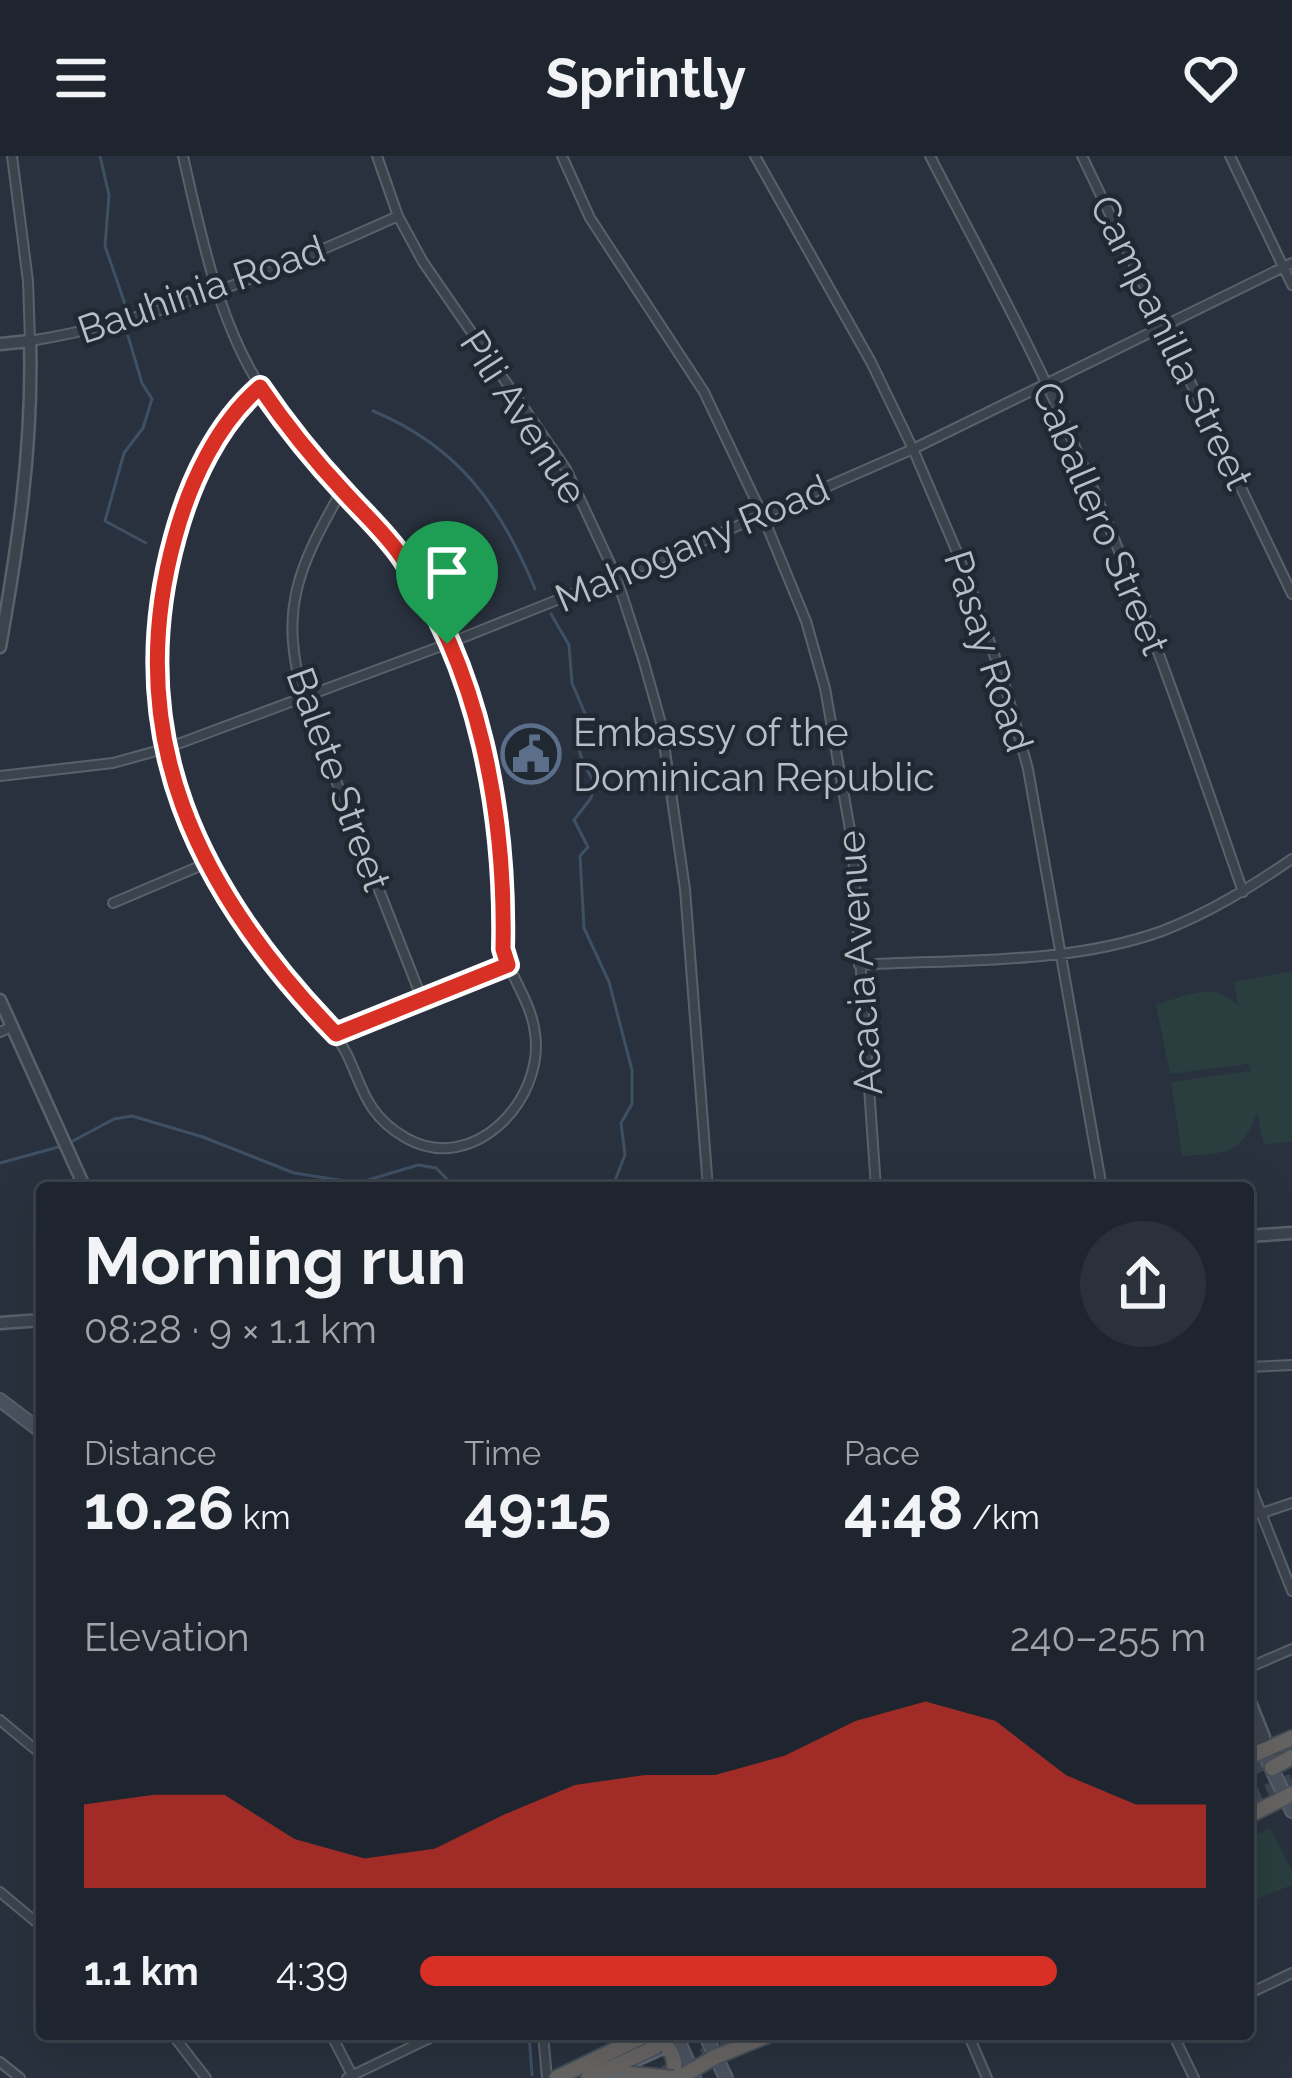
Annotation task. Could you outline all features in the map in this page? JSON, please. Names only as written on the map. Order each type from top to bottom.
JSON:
[{"type":"highway","points":[[1254,1755],[1292,1738]]},
{"type":"highway","points":[[1272,1768],[1292,1757]]},
{"type":"highway","points":[[1254,1814],[1290,1801]]},
{"type":"highway","points":[[556,2078],[648,2040],[657,2040],[670,2051],[682,2077]]},
{"type":"highway","points":[[589,2078],[648,2040]]},
{"type":"highway","points":[[612,2078],[643,2073],[682,2077],[757,2040]]},
{"type":"main road","points":[[0,1400],[36,1427]]},
{"type":"main road","points":[[1263,1751],[1290,1801]]},
{"type":"main road","points":[[677,2040],[682,2077]]},
{"type":"main road","points":[[708,2040],[726,2078]]},
{"type":"street","points":[[0,647],[28,458],[28,281],[12,156]]},
{"type":"street","points":[[183,156],[218,291],[260,387],[401,556],[447,644],[479,732],[499,826],[503,949],[536,1032],[534,1070],[512,1112],[467,1145],[429,1148],[386,1124],[357,1086],[336,1034],[251,937],[207,863],[166,748],[156,685],[160,593],[190,490],[223,430],[260,387]]},
{"type":"street","name":"Pili Avenue","points":[[376,156],[398,216],[454,310],[566,469],[616,576],[661,723],[685,889],[708,1182]]},
{"type":"street","name":"Acacia Avenue","points":[[562,156],[590,218],[704,392],[806,621],[824,688],[852,841],[876,1182]]},
{"type":"street","name":"Pasay Road","points":[[755,156],[878,376],[913,449],[965,572],[1006,689],[1028,769],[1101,1182]]},
{"type":"street","name":"Caballero Street","points":[[930,156],[1047,385],[1153,635],[1243,892]]},
{"type":"street","name":"Campanilla Street","points":[[1082,156],[1292,594]]},
{"type":"street","points":[[1231,156],[1288,265],[1292,285]]},
{"type":"street","name":"Bauhinia Road","points":[[0,344],[136,319],[218,291],[398,216]]},
{"type":"street","name":"Mahogany Road","points":[[0,776],[113,764],[447,644],[913,449],[1288,265]]},
{"type":"street","name":"Balete Street","points":[[342,490],[311,546],[294,596],[292,656],[304,698],[422,999]]},
{"type":"street","points":[[860,965],[1062,952],[1158,932],[1243,892],[1292,860]]},
{"type":"street","points":[[113,903],[207,863]]},
{"type":"street","points":[[336,1034],[508,965]]},
{"type":"street","points":[[0,1000],[6,1029],[82,1182]]},
{"type":"street","points":[[1254,1236],[1292,1233]]},
{"type":"street","points":[[0,1323],[36,1320]]},
{"type":"street","points":[[1254,1367],[1292,1365]]},
{"type":"street","points":[[1254,1500],[1292,1592]]},
{"type":"street","points":[[1258,1514],[1292,1503]]},
{"type":"street","points":[[1254,1665],[1292,1649]]},
{"type":"street","points":[[1254,1712],[1264,1737],[1263,1751]]},
{"type":"street","points":[[0,1720],[36,1750]]},
{"type":"street","points":[[1254,1736],[1263,1751]]},
{"type":"street","points":[[0,1892],[36,1922]]},
{"type":"street","points":[[1254,1991],[1292,1973]]},
{"type":"street","points":[[177,2040],[206,2078]]},
{"type":"street","points":[[335,2040],[350,2077],[426,2040]]},
{"type":"street","points":[[543,2040],[547,2078]]},
{"type":"street","points":[[971,2040],[987,2078]]},
{"type":"street","points":[[1176,2040],[1194,2078]]},
{"type":"street","points":[[0,2062],[20,2078]]},
{"type":"green space","points":[[1292,971],[1292,1141],[1264,1145],[1257,1113],[1245,1137],[1230,1150],[1182,1156],[1171,1082],[1251,1071],[1248,1064],[1170,1074],[1156,1005],[1209,992],[1238,1006],[1234,982]]},
{"type":"green space","points":[[1270,1828],[1292,1870],[1292,1885],[1254,1900],[1254,1836]]},
{"type":"waterway","points":[[100,156],[109,195],[105,246],[126,307]]},
{"type":"waterway","points":[[128,336],[142,383],[152,399],[143,428],[124,453],[105,521],[146,543]]},
{"type":"waterway","points":[[373,411],[429,442],[473,482],[507,531],[535,589]]},
{"type":"waterway","points":[[551,614],[569,645],[572,683],[586,716],[579,750],[595,784],[574,820],[588,847],[580,856],[584,928],[609,982],[632,1070],[632,1104],[621,1123],[625,1155],[614,1182]]},
{"type":"waterway","points":[[69,1143],[114,1119],[132,1116],[203,1137],[294,1173],[352,1182]]},
{"type":"waterway","points":[[0,1163],[62,1146]]},
{"type":"waterway","points":[[361,1182],[418,1165],[436,1168],[450,1182]]},
{"type":"waterway","points":[[529,2040],[532,2075]]},
{"type":"tunnel","points":[[1254,1768],[1292,1747]]},
{"type":"tunnel","points":[[1254,1797],[1292,1780]]},
{"type":"tunnel","points":[[664,2073],[738,2040]]},
{"type":"tram line","points":[[611,2078],[664,2054]]},
{"type":"place","name":"Embassy of the Dominican Republic","points":[[531,754]]},
{"type":"route","points":[[260,387],[401,556],[447,644],[479,732],[499,826],[503,949],[508,965],[336,1034],[292,989],[228,901],[198,841],[159,721],[160,593],[179,522],[190,490],[223,430],[260,387]]}]
